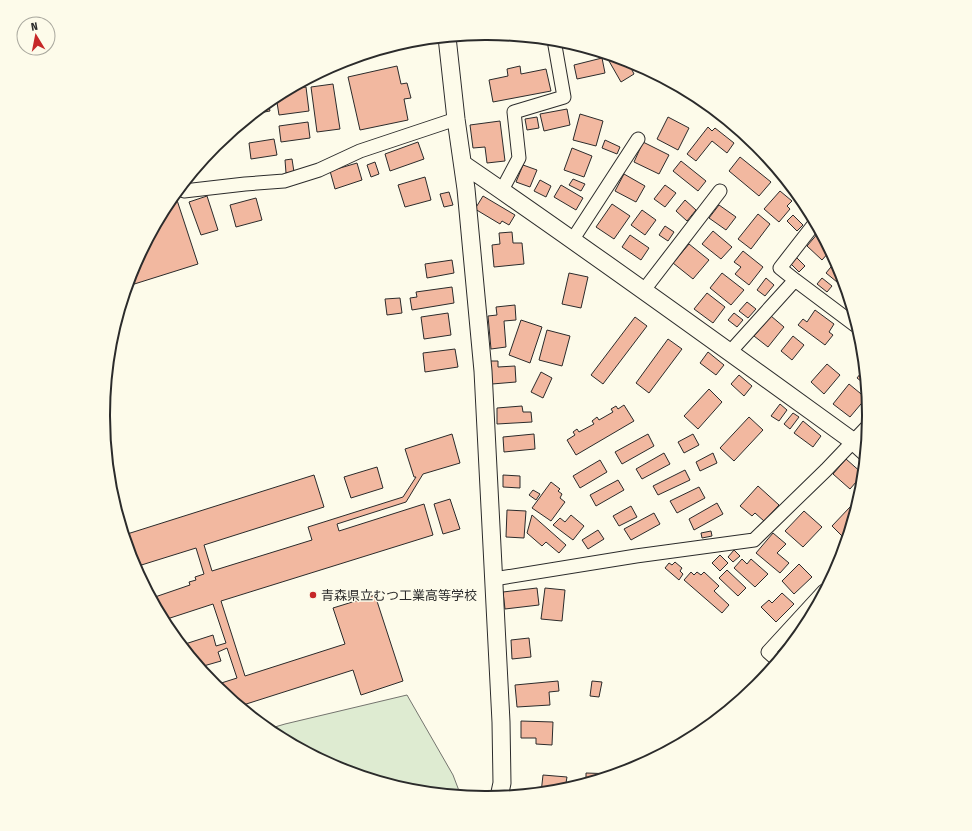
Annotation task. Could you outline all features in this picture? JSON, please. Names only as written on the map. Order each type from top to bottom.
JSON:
[{"type":"street","points":[[448,42],[456,119],[466,189],[483,371],[501,722],[502,783],[500,790]]},
{"type":"street","points":[[502,190],[519,158],[514,112],[564,97],[555,46]]},
{"type":"street","points":[[185,191],[284,181],[319,170],[360,151],[456,119]]},
{"type":"street","points":[[573,239],[638,139]]},
{"type":"street","points":[[463,164],[573,239],[859,447],[754,540],[636,556],[494,579]]},
{"type":"street","points":[[644,290],[720,191]]},
{"type":"street","points":[[811,228],[780,268],[850,321]]},
{"type":"street","points":[[730,352],[795,280]]},
{"type":"street","points":[[774,656],[768,652],[807,610]]},
{"type":"green space","points":[[407,695],[453,775],[459,790],[413,784],[365,771],[320,752],[298,741],[275,727]]},
{"type":"building","points":[[601,58],[605,73],[577,79],[574,65]]},
{"type":"building","points":[[609,61],[632,70],[634,74],[621,82]]},
{"type":"building","points":[[397,66],[401,84],[407,83],[411,98],[404,99],[408,120],[360,130],[348,77]]},
{"type":"building","points":[[520,66],[521,74],[546,69],[551,91],[493,102],[489,80],[508,76],[507,69]]},
{"type":"building","points":[[333,84],[340,129],[317,132],[311,87]]},
{"type":"building","points":[[306,87],[309,111],[279,115],[277,103]]},
{"type":"building","points":[[567,109],[570,125],[544,131],[540,114]]},
{"type":"building","points":[[580,114],[603,121],[596,146],[573,140]]},
{"type":"building","points":[[537,117],[539,128],[527,130],[525,119]]},
{"type":"building","points":[[668,117],[689,128],[678,150],[657,139]]},
{"type":"building","points":[[500,121],[505,161],[487,163],[485,147],[473,148],[470,125]]},
{"type":"building","points":[[308,122],[310,138],[281,142],[279,126]]},
{"type":"building","points":[[708,127],[712,131],[715,128],[734,143],[727,153],[712,141],[696,161],[687,154]]},
{"type":"building","points":[[274,139],[277,155],[251,159],[249,143]]},
{"type":"building","points":[[605,140],[620,147],[617,154],[602,148]]},
{"type":"building","points":[[418,142],[424,159],[390,171],[385,154]]},
{"type":"building","points":[[643,142],[669,155],[659,174],[634,162]]},
{"type":"building","points":[[572,148],[592,156],[584,177],[564,170]]},
{"type":"building","points":[[740,157],[771,182],[759,196],[729,171]]},
{"type":"building","points":[[292,159],[294,172],[286,173],[285,160]]},
{"type":"building","points":[[681,161],[706,181],[698,191],[673,171]]},
{"type":"building","points":[[375,162],[379,174],[371,177],[367,165]]},
{"type":"building","points":[[357,163],[362,180],[335,189],[330,171]]},
{"type":"building","points":[[523,165],[537,170],[530,187],[516,182]]},
{"type":"building","points":[[624,174],[645,186],[636,202],[615,191]]},
{"type":"building","points":[[425,177],[431,200],[405,207],[398,185]]},
{"type":"building","points":[[573,179],[585,184],[581,191],[569,185]]},
{"type":"building","points":[[540,180],[551,186],[546,197],[534,191]]},
{"type":"building","points":[[561,185],[583,198],[576,210],[554,197]]},
{"type":"building","points":[[665,185],[676,193],[665,207],[654,199]]},
{"type":"building","points":[[780,191],[792,201],[787,206],[790,209],[779,222],[764,209]]},
{"type":"building","points":[[449,192],[453,205],[444,207],[440,194]]},
{"type":"building","points":[[207,196],[218,230],[201,235],[189,202]]},
{"type":"building","points":[[483,196],[515,215],[509,225],[502,221],[500,224],[475,209]]},
{"type":"building","points":[[256,198],[262,220],[236,227],[230,205]]},
{"type":"building","points":[[685,200],[696,210],[687,221],[676,211]]},
{"type":"building","points":[[178,202],[198,264],[134,284],[149,249]]},
{"type":"building","points":[[612,204],[630,216],[614,239],[596,227]]},
{"type":"building","points":[[719,205],[736,217],[726,230],[709,218]]},
{"type":"building","points":[[642,210],[656,220],[645,235],[631,225]]},
{"type":"building","points":[[758,214],[770,224],[751,249],[738,239]]},
{"type":"building","points":[[793,215],[803,225],[797,231],[787,221]]},
{"type":"building","points":[[665,226],[674,232],[668,241],[659,235]]},
{"type":"building","points":[[713,231],[732,247],[721,259],[702,244]]},
{"type":"building","points":[[512,232],[513,243],[522,243],[524,264],[494,267],[492,245],[500,244],[499,233]]},
{"type":"building","points":[[630,235],[649,248],[641,260],[622,247]]},
{"type":"building","points":[[816,236],[826,256],[822,260],[807,246]]},
{"type":"building","points":[[689,244],[709,260],[693,279],[673,263]]},
{"type":"building","points":[[743,251],[763,267],[749,285],[735,274],[741,267],[734,262]]},
{"type":"building","points":[[796,257],[805,266],[799,272],[790,263]]},
{"type":"building","points":[[452,260],[454,273],[427,278],[425,264]]},
{"type":"building","points":[[831,267],[837,282],[826,273]]},
{"type":"building","points":[[569,273],[588,277],[581,308],[562,304]]},
{"type":"building","points":[[722,273],[744,290],[731,305],[710,288]]},
{"type":"building","points":[[766,278],[774,285],[765,296],[757,290]]},
{"type":"building","points":[[822,278],[832,286],[827,292],[817,284]]},
{"type":"building","points":[[452,287],[454,303],[412,310],[410,298],[417,297],[416,292]]},
{"type":"building","points":[[707,293],[725,307],[713,323],[694,309]]},
{"type":"building","points":[[400,298],[402,313],[387,315],[385,299]]},
{"type":"building","points":[[747,302],[756,309],[748,318],[739,311]]},
{"type":"building","points":[[515,305],[516,320],[504,321],[506,347],[491,349],[488,316],[497,315],[496,307]]},
{"type":"building","points":[[815,310],[834,324],[829,332],[833,335],[825,345],[798,325],[803,319],[807,322]]},
{"type":"building","points":[[448,313],[451,335],[424,339],[421,317]]},
{"type":"building","points":[[734,313],[743,320],[737,327],[728,320]]},
{"type":"building","points":[[771,316],[784,327],[768,347],[754,336]]},
{"type":"building","points":[[635,317],[647,326],[603,384],[591,375]]},
{"type":"building","points":[[521,320],[542,327],[530,363],[509,355]]},
{"type":"building","points":[[547,330],[570,336],[562,366],[539,360]]},
{"type":"building","points":[[793,336],[804,345],[792,360],[781,351]]},
{"type":"building","points":[[668,339],[682,349],[649,393],[636,383]]},
{"type":"building","points":[[455,349],[458,367],[425,372],[423,353]]},
{"type":"building","points":[[708,352],[724,365],[716,375],[700,363]]},
{"type":"building","points":[[490,361],[498,361],[498,367],[515,366],[516,382],[492,384]]},
{"type":"building","points":[[827,364],[840,375],[824,394],[811,382]]},
{"type":"building","points":[[541,372],[552,378],[543,398],[531,392]]},
{"type":"building","points":[[739,375],[752,386],[744,396],[731,384]]},
{"type":"building","points":[[849,384],[861,394],[861,403],[850,417],[833,404]]},
{"type":"building","points":[[709,389],[722,402],[698,429],[684,416]]},
{"type":"building","points":[[780,404],[787,410],[779,421],[771,416]]},
{"type":"building","points":[[624,405],[634,421],[576,455],[567,440],[575,435],[573,432],[577,429],[579,432],[594,424],[592,421],[597,417],[599,420],[613,412],[611,409],[616,406],[618,409]]},
{"type":"building","points":[[522,406],[523,412],[531,412],[532,422],[497,424],[497,408]]},
{"type":"building","points":[[793,413],[799,417],[790,429],[784,424]]},
{"type":"building","points":[[749,417],[763,430],[734,461],[720,448]]},
{"type":"building","points":[[803,421],[821,436],[813,447],[794,433]]},
{"type":"building","points":[[452,434],[460,463],[423,474],[406,502],[337,524],[339,531],[424,504],[433,535],[221,601],[245,676],[345,644],[333,608],[375,595],[403,681],[361,695],[353,670],[246,704],[222,683],[237,678],[227,648],[218,652],[221,661],[206,665],[187,643],[213,635],[216,646],[226,643],[213,604],[170,618],[157,596],[190,585],[189,582],[196,580],[195,577],[204,574],[196,548],[142,565],[129,533],[314,475],[324,507],[204,545],[212,571],[312,540],[308,527],[403,497],[416,477],[414,477],[405,449]]},
{"type":"building","points":[[534,434],[535,449],[504,452],[503,437]]},
{"type":"building","points":[[648,434],[654,446],[622,464],[615,452]]},
{"type":"building","points":[[693,434],[699,445],[684,453],[678,442]]},
{"type":"building","points":[[664,453],[670,464],[642,479],[636,469]]},
{"type":"building","points":[[713,453],[717,463],[700,471],[696,462]]},
{"type":"building","points":[[846,459],[857,469],[855,483],[850,489],[833,474]]},
{"type":"building","points":[[600,460],[607,472],[580,488],[573,476]]},
{"type":"building","points":[[377,467],[383,488],[351,498],[344,477]]},
{"type":"building","points":[[685,470],[690,480],[658,495],[653,486]]},
{"type":"building","points":[[503,475],[520,476],[520,488],[503,487]]},
{"type":"building","points":[[618,480],[624,490],[596,506],[590,495]]},
{"type":"building","points":[[551,482],[560,489],[558,491],[562,494],[560,498],[565,502],[551,521],[532,508]]},
{"type":"building","points":[[758,486],[779,505],[764,521],[755,513],[752,516],[740,506]]},
{"type":"building","points":[[699,487],[705,498],[677,513],[670,501]]},
{"type":"building","points":[[533,490],[540,494],[536,500],[529,495]]},
{"type":"building","points":[[450,499],[460,529],[443,534],[434,504]]},
{"type":"building","points":[[717,503],[723,514],[694,530],[689,519]]},
{"type":"building","points":[[631,506],[637,517],[619,526],[613,516]]},
{"type":"building","points":[[850,507],[842,536],[832,526]]},
{"type":"building","points":[[507,510],[526,511],[524,538],[506,537]]},
{"type":"building","points":[[804,511],[822,527],[803,547],[785,531]]},
{"type":"building","points":[[654,513],[660,524],[631,540],[624,529]]},
{"type":"building","points":[[532,515],[566,545],[559,553],[546,542],[542,546],[527,533]]},
{"type":"building","points":[[571,515],[584,526],[573,540],[553,525],[560,518],[565,522]]},
{"type":"building","points":[[598,530],[604,539],[588,549],[582,540]]},
{"type":"building","points":[[711,531],[712,536],[702,538],[701,533]]},
{"type":"building","points":[[773,533],[786,544],[777,553],[789,563],[780,573],[756,553]]},
{"type":"building","points":[[734,550],[740,556],[733,562],[728,557]]},
{"type":"building","points":[[720,555],[728,563],[720,571],[712,563]]},
{"type":"building","points":[[742,559],[747,564],[751,559],[768,574],[755,587],[734,568]]},
{"type":"building","points":[[675,562],[682,568],[680,571],[683,574],[679,580],[665,568],[669,563],[672,565]]},
{"type":"building","points":[[799,564],[812,577],[794,594],[782,581]]},
{"type":"building","points":[[727,570],[746,588],[738,596],[719,578]]},
{"type":"building","points":[[691,572],[694,575],[697,572],[701,575],[704,572],[719,586],[714,591],[729,605],[722,613],[684,580]]},
{"type":"building","points":[[537,588],[539,605],[505,609],[503,592]]},
{"type":"building","points":[[545,588],[565,590],[562,621],[541,619]]},
{"type":"building","points":[[782,593],[794,604],[776,622],[761,607],[769,600],[772,603]]},
{"type":"building","points":[[529,638],[531,657],[512,659],[511,640]]},
{"type":"building","points":[[558,681],[559,691],[549,692],[550,705],[517,707],[515,685]]},
{"type":"building","points":[[592,681],[602,682],[599,697],[590,696]]},
{"type":"building","points":[[521,721],[553,722],[552,745],[536,744],[536,738],[521,738]]},
{"type":"building","points":[[586,773],[599,773],[586,777]]},
{"type":"building","points":[[543,775],[567,777],[566,782],[542,787]]},
{"type":"place","name":"青森県立むつ工業高等学校","points":[[313,595]]}]
